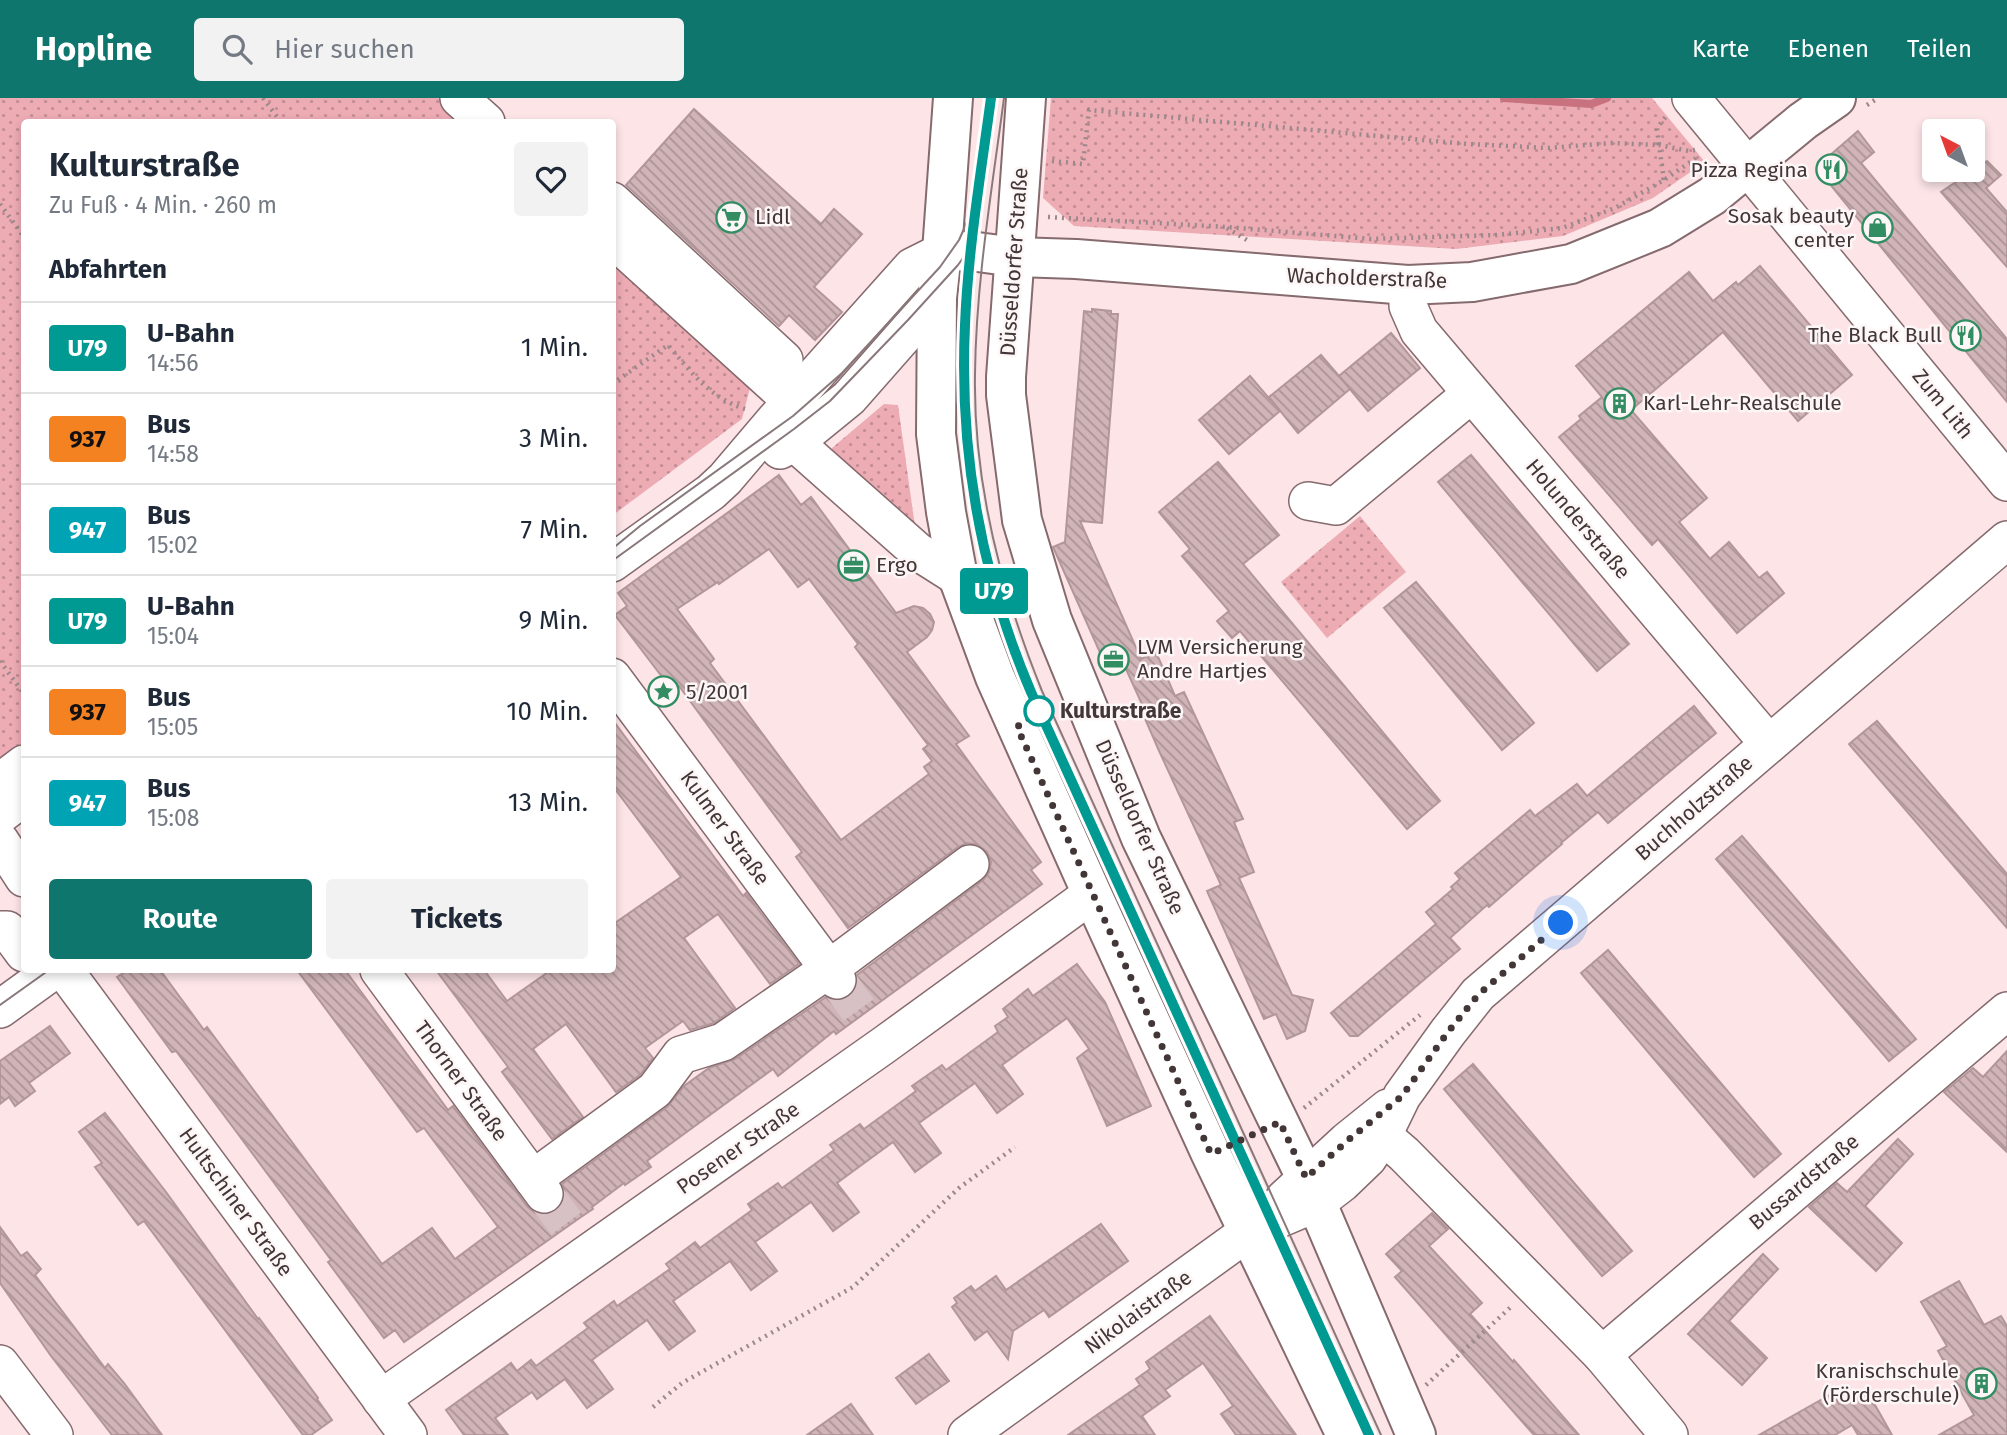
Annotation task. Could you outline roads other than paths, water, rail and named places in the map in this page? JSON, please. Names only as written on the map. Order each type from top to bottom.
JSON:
[{"type":"main road","points":[[953,98],[937,298],[936,435],[958,577],[995,677],[1092,894],[1248,1232],[1346,1435]]},
{"type":"main road","name":"Düsseldorfer Straße","points":[[1026,98],[1006,377],[1022,520],[1052,620],[1141,838],[1311,1191],[1410,1420]]},
{"type":"main road","name":"Wacholderstraße","points":[[942,252],[970,251],[1015,257],[1076,259],[1408,285],[1472,282],[1571,264],[1660,228],[1712,196],[1803,121],[1836,98]]},
{"type":"main road","name":"Wacholderstraße","points":[[937,298],[968,277],[1015,257]]},
{"type":"street","points":[[459,98],[483,119]]},
{"type":"street","name":"Zum Lith","points":[[1681,105],[1717,142],[1747,167],[2007,482]]},
{"type":"street","points":[[616,206],[917,551],[958,577]]},
{"type":"street","points":[[616,242],[796,415]]},
{"type":"street","points":[[616,560],[718,486],[796,415],[912,267],[942,252]]},
{"type":"street","name":"Holunderstraße","points":[[1408,285],[1408,306],[1419,331],[1769,744]]},
{"type":"street","points":[[796,415],[849,398],[937,298]]},
{"type":"street","points":[[1308,501],[1336,506],[1471,394]]},
{"type":"street","name":"Buchholzstraße","points":[[1311,1191],[1342,1183],[1368,1158],[1376,1129],[1478,995],[2007,540]]},
{"type":"street","name":"Kulmer Straße","points":[[616,682],[833,975]]},
{"type":"street","points":[[0,782],[21,766]]},
{"type":"street","points":[[0,815],[21,799]]},
{"type":"street","points":[[0,841],[21,873]]},
{"type":"street","points":[[833,975],[970,864]]},
{"type":"street","name":"Posener Straße","points":[[381,1399],[579,1242],[874,1032],[1092,894]]},
{"type":"street","name":"Hultschiner Straße","points":[[0,930],[7,930],[21,944]]},
{"type":"street","points":[[0,1009],[39,973]]},
{"type":"street","name":"Hultschiner Straße","points":[[48,973],[408,1435]]},
{"type":"street","name":"Thorner Straße","points":[[381,973],[538,1186],[654,1090],[681,1055],[723,1042],[833,975]]},
{"type":"street","name":"Bussardstraße","points":[[1602,1355],[2007,1011]]},
{"type":"street","points":[[1376,1129],[1602,1355],[1669,1435]]},
{"type":"street","name":"Nikolaistraße","points":[[967,1435],[1248,1232],[1311,1191]]},
{"type":"street","points":[[0,1364],[54,1435]]},
{"type":"waterway","points":[[1504,98],[1591,104],[1607,98]]},
{"type":"tunnel","points":[[837,980],[865,1019]]},
{"type":"tunnel","points":[[544,1194],[571,1230]]},
{"type":"tram line","points":[[991,98],[969,268],[964,373],[970,467],[986,558],[1031,693],[1369,1435]]},
{"type":"tram line","points":[[1004,98],[981,270],[975,374],[979,456],[992,536],[1002,575],[1042,691],[1381,1435]]},
{"type":"tram line","points":[[616,546],[793,416],[842,373],[940,267],[959,240],[971,213]]},
{"type":"tram line","points":[[616,558],[830,401],[908,320],[971,247]]},
{"type":"tram line","points":[[0,1005],[45,973]]},
{"type":"metro line","name":"U79","points":[[991,98],[968,277],[964,376],[966,433],[974,504],[995,594],[1031,692],[1369,1435]]},
{"type":"place","name":"Pizza Regina","points":[[1831,170]]},
{"type":"place","name":"Lidl","points":[[732,217]]},
{"type":"place","name":"Sosak beauty center","points":[[1877,228]]},
{"type":"place","name":"The Black Bull","points":[[1965,335]]},
{"type":"place","name":"Karl-Lehr-Realschule","points":[[1620,403]]},
{"type":"place","name":"Ergo","points":[[853,565]]},
{"type":"place","name":"LVM Versicherung Andre Hartjes","points":[[1114,659]]},
{"type":"place","name":"5/2001","points":[[663,692]]},
{"type":"place","name":"Kulturstraße","points":[[1039,711]]},
{"type":"place","name":"Kranischschule (Förderschule)","points":[[1982,1383]]}]
